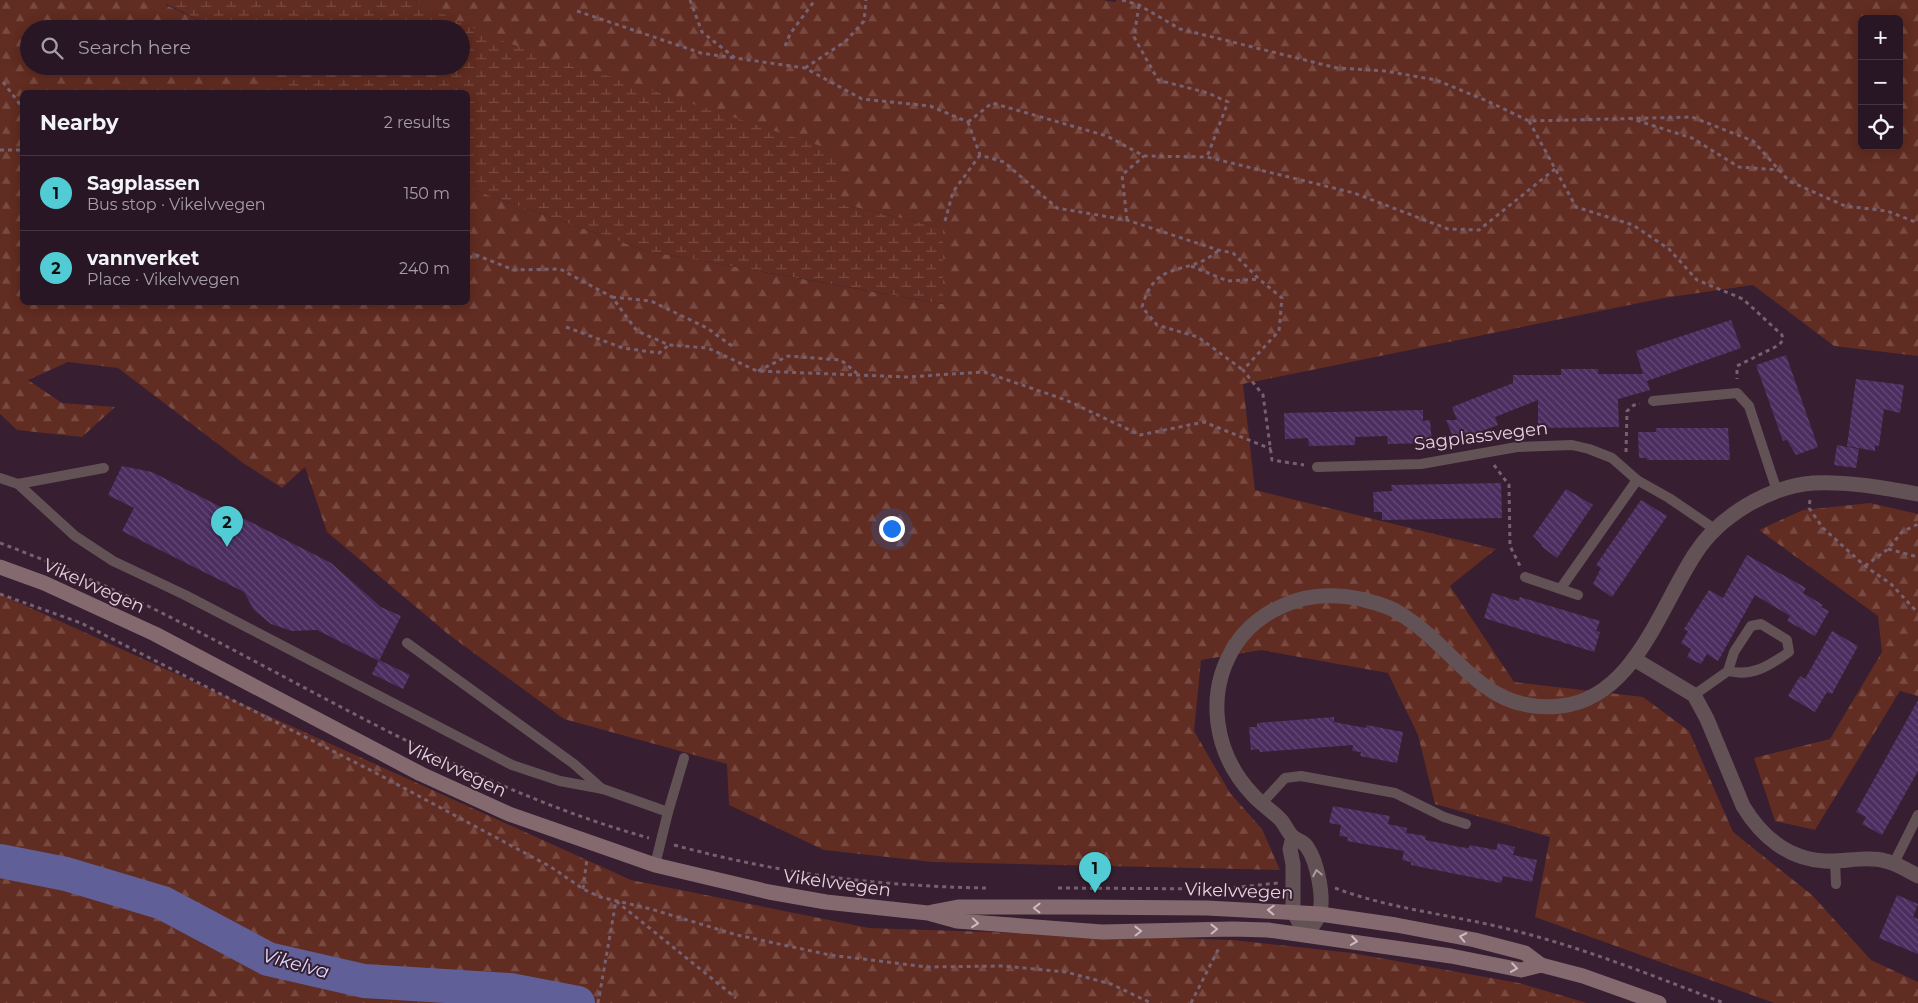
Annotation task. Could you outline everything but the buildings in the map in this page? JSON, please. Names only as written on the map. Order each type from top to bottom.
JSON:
[{"type":"street","points":[[1293,837],[1290,849],[1293,864],[1293,911],[1306,935],[1320,914],[1318,875],[1315,863],[1305,843],[1293,837],[1282,822],[1244,785],[1223,749],[1216,716],[1223,670],[1241,637],[1260,619],[1289,602],[1330,595],[1352,597],[1390,608],[1421,629],[1487,689],[1513,702],[1534,706],[1562,706],[1592,698],[1614,682],[1634,659],[1696,552],[1716,530],[1744,507],[1777,491],[1813,483],[1918,494]]},
{"type":"street","name":"Vikelvvegen","points":[[0,567],[44,583],[155,634],[421,774],[509,814],[589,844],[655,865],[768,892],[826,902],[928,913],[957,921],[1053,930],[1102,932],[1232,929],[1306,935],[1451,956],[1521,970],[1541,965]]},
{"type":"street","points":[[1634,659],[1694,695],[1707,719],[1727,770],[1750,818],[1779,847],[1801,856],[1835,861],[1872,859],[1894,863],[1918,876]]},
{"type":"street","name":"Vikelvvegen","points":[[928,913],[958,907],[1207,908],[1293,911],[1320,914],[1396,925],[1475,940],[1524,953],[1541,965],[1583,976],[1659,1003]]},
{"type":"lane","points":[[1653,401],[1737,393],[1749,406],[1777,491]]},
{"type":"lane","name":"Sagplassvegen","points":[[1317,467],[1420,464],[1517,448],[1572,446],[1602,453],[1625,469],[1636,480],[1669,498],[1716,530]]},
{"type":"lane","points":[[18,484],[104,468]]},
{"type":"lane","points":[[0,478],[18,484],[75,536],[113,561],[185,595],[512,765],[560,781],[603,789],[668,812]]},
{"type":"lane","points":[[1562,588],[1636,480]]},
{"type":"lane","points":[[1524,577],[1562,588],[1578,595]]},
{"type":"lane","points":[[1694,695],[1728,671],[1734,652],[1752,626],[1761,624],[1787,640],[1789,652],[1769,666],[1750,673],[1728,671]]},
{"type":"lane","points":[[407,643],[574,764],[603,789]]},
{"type":"lane","points":[[655,865],[684,758]]},
{"type":"lane","points":[[1262,803],[1285,778],[1300,776],[1395,793],[1444,817],[1466,824]]},
{"type":"lane","points":[[1894,863],[1918,815]]},
{"type":"lane","points":[[1835,861],[1836,884]]},
{"type":"path","points":[[690,0],[702,32],[735,58]]},
{"type":"path","points":[[785,46],[790,34],[814,0]]},
{"type":"path","points":[[805,68],[846,41],[864,21],[866,0]]},
{"type":"path","points":[[1122,0],[1139,4],[1180,29],[1198,34],[1337,68],[1385,71],[1436,80],[1529,121],[1626,117],[1692,117],[1753,141],[1789,181],[1845,206],[1888,211],[1918,224]]},
{"type":"path","points":[[1139,4],[1134,37],[1158,80],[1208,93],[1228,102],[1207,157]]},
{"type":"path","points":[[577,10],[701,53],[805,68],[862,99],[930,106],[968,122],[980,155]]},
{"type":"path","points":[[3,82],[20,104]]},
{"type":"path","points":[[968,122],[992,103],[1107,136],[1144,156],[1207,157],[1354,193],[1448,229],[1479,230],[1555,169]]},
{"type":"path","points":[[1626,117],[1692,138],[1739,167],[1780,171]]},
{"type":"path","points":[[1529,121],[1576,207],[1632,225],[1669,249],[1697,280],[1743,300],[1782,335],[1783,340],[1778,345],[1737,366],[1737,393]]},
{"type":"path","points":[[0,150],[20,150]]},
{"type":"path","points":[[980,155],[1004,162],[1057,208],[1127,220],[1218,250],[1233,253],[1259,279],[1282,298],[1279,331],[1243,370]]},
{"type":"path","points":[[945,221],[953,192],[980,155]]},
{"type":"path","points":[[1127,220],[1122,176],[1144,156]]},
{"type":"path","points":[[1218,250],[1207,260],[1160,274],[1147,290],[1142,307],[1157,325],[1198,337],[1243,370],[1263,395],[1272,460],[1317,467]]},
{"type":"path","points":[[470,258],[476,256],[514,270],[560,269],[612,297],[651,301],[707,328],[732,346]]},
{"type":"path","points":[[1190,265],[1228,281],[1259,279]]},
{"type":"path","points":[[612,297],[637,331],[669,345],[708,348],[757,371],[908,378],[984,372],[1066,400],[1140,435],[1204,422],[1271,449]]},
{"type":"path","points":[[566,327],[623,348],[659,353],[669,345]]},
{"type":"path","points":[[757,371],[788,356],[841,360],[859,375]]},
{"type":"path","points":[[1625,469],[1627,411],[1634,405],[1653,401]]},
{"type":"path","points":[[1483,454],[1509,485],[1510,546],[1524,577]]},
{"type":"path","points":[[1812,495],[1809,508],[1823,528],[1865,566],[1891,584],[1918,613]]},
{"type":"path","points":[[1865,566],[1888,549],[1902,532],[1918,524]]},
{"type":"path","points":[[1888,549],[1918,557]]},
{"type":"path","points":[[583,889],[589,844]]},
{"type":"path","points":[[598,1003],[616,901],[736,998]]},
{"type":"path","points":[[1191,1003],[1220,946],[1232,929]]},
{"type":"green space","points":[[0,0],[167,0],[166,5],[198,20],[20,20],[20,75],[276,75],[279,90],[20,90],[20,305],[470,305],[470,189],[647,251],[942,304],[943,228],[837,203],[470,27],[470,20],[455,20],[413,0],[1103,0],[1116,2],[1116,0],[1918,0],[1918,356],[1834,346],[1753,285],[1664,298],[1243,384],[1255,490],[1496,549],[1450,586],[1514,682],[1643,697],[1689,731],[1733,832],[1812,895],[1871,960],[1918,982],[1918,1003],[1774,1003],[1535,917],[1550,837],[1435,804],[1418,735],[1388,673],[1261,650],[1201,660],[1194,731],[1230,793],[1262,829],[1280,870],[932,862],[824,850],[729,805],[727,764],[564,719],[448,634],[327,532],[305,467],[282,488],[243,463],[118,368],[68,362],[28,380],[62,403],[115,407],[82,437],[17,430],[0,414]]},
{"type":"green space","points":[[167,0],[413,0],[456,20],[199,20],[166,4]]},
{"type":"green space","points":[[470,27],[499,40],[836,151],[837,203],[943,228],[943,304],[647,251],[470,189],[470,90],[279,90],[276,75],[470,75]]},
{"type":"green space","points":[[1870,503],[1918,514],[1918,696],[1900,691],[1815,830],[1775,821],[1754,758],[1830,739],[1882,652],[1878,616],[1759,530],[1803,510]]},
{"type":"green space","points":[[0,594],[631,880],[869,928],[1232,940],[1352,953],[1519,983],[1587,1003],[0,1003]]},
{"type":"waterway","name":"Vikelva","points":[[0,861],[66,874],[163,903],[268,959],[364,981],[510,990],[578,1003]]},
{"type":"place","name":"vannverket","points":[[227,547]]},
{"type":"place","name":"Sagplassen","points":[[1095,893]]}]
